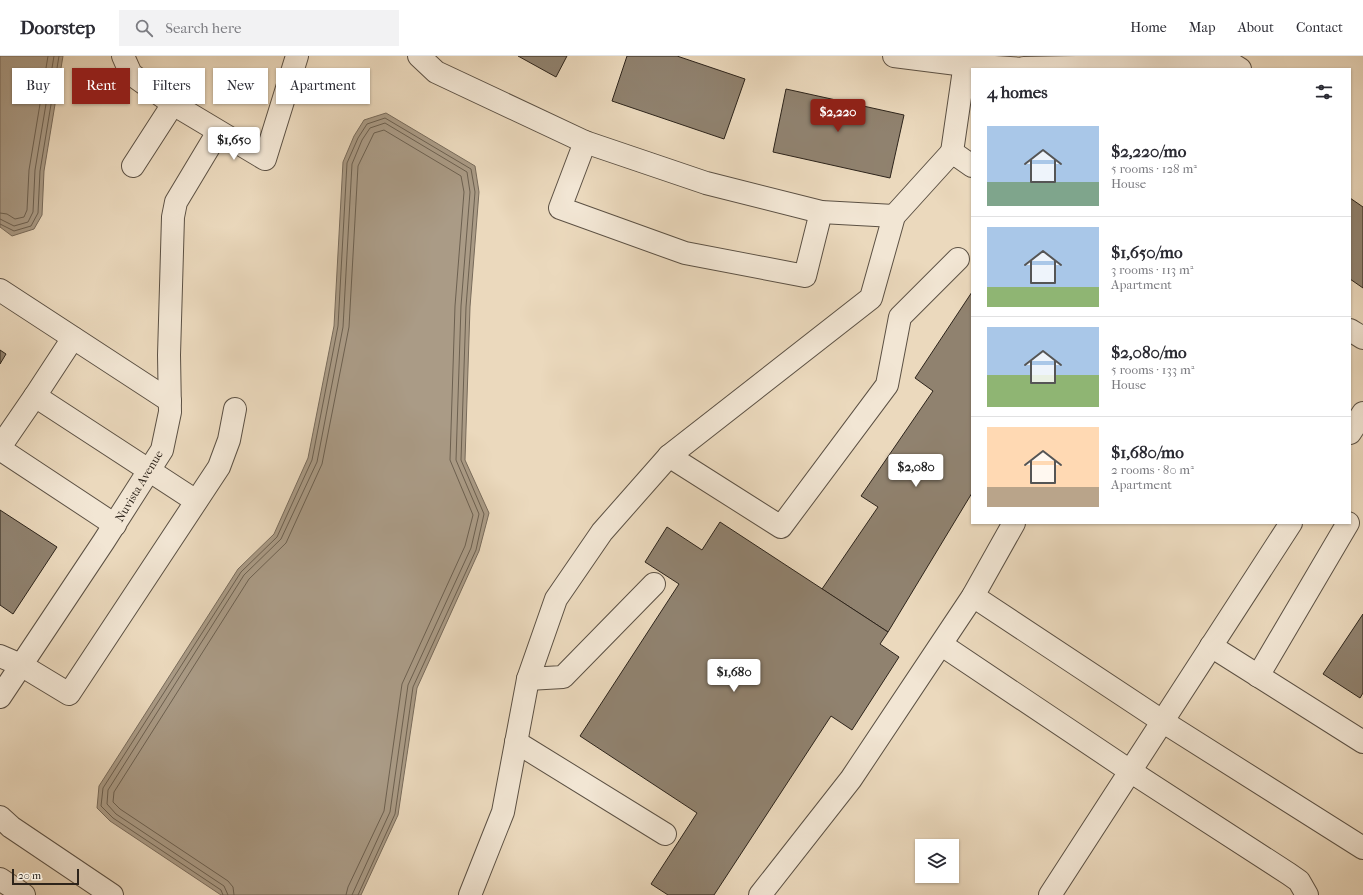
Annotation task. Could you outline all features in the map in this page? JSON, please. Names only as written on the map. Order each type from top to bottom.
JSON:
[{"type":"street","points":[[123,56],[131,74],[138,79]]},
{"type":"street","points":[[134,166],[173,104],[265,159],[297,56]]},
{"type":"street","points":[[419,56],[436,72],[585,142],[706,183],[821,212],[894,216]]},
{"type":"street","points":[[894,56],[965,60],[1017,68]]},
{"type":"street","points":[[470,895],[503,812],[528,679],[556,599],[602,532],[669,456],[871,298],[894,216],[952,152],[965,60]]},
{"type":"street","points":[[1066,68],[1232,64],[1238,68]]},
{"type":"street","name":"Nuvista Avenue","points":[[0,697],[115,525],[162,450],[170,412],[169,355],[173,217],[176,202],[218,132]]},
{"type":"street","points":[[585,142],[560,208],[685,253],[805,276],[821,212]]},
{"type":"street","points":[[952,152],[971,165]]},
{"type":"street","points":[[669,456],[781,527],[887,385],[900,317],[958,259]]},
{"type":"street","points":[[0,290],[170,401]]},
{"type":"street","points":[[871,298],[900,317]]},
{"type":"street","points":[[1351,331],[1363,338]]},
{"type":"street","points":[[73,338],[0,448],[115,525]]},
{"type":"street","points":[[35,396],[196,501]]},
{"type":"street","points":[[0,656],[21,665],[69,694],[219,467],[229,440],[235,409]]},
{"type":"street","points":[[1258,676],[1353,521]]},
{"type":"street","points":[[760,895],[851,779],[942,645],[973,596],[1013,524]]},
{"type":"street","points":[[1050,895],[1290,524]]},
{"type":"street","points":[[528,679],[564,677],[654,584]]},
{"type":"street","points":[[973,596],[1162,721],[1363,848]]},
{"type":"street","points":[[942,645],[1130,771],[1289,874],[1299,881],[1307,895]]},
{"type":"street","points":[[1211,646],[1363,742]]},
{"type":"street","points":[[516,742],[665,834]]},
{"type":"street","points":[[0,817],[10,828],[112,895]]},
{"type":"street","points":[[0,879],[24,895]]},
{"type":"water","points":[[0,56],[63,56],[61,68],[12,68],[12,104],[55,104],[44,171],[42,215],[34,229],[12,236],[0,227]]},
{"type":"water","points":[[386,113],[475,166],[479,192],[470,307],[465,460],[489,513],[479,551],[417,688],[398,815],[361,895],[221,895],[110,821],[97,808],[99,786],[238,569],[274,534],[308,458],[334,326],[343,162],[354,136],[364,120]]},
{"type":"building","points":[[518,56],[567,56],[556,77]]},
{"type":"building","points":[[627,56],[677,56],[745,79],[724,139],[612,101]]},
{"type":"building","points":[[786,89],[904,115],[890,178],[773,152]]},
{"type":"building","points":[[1351,199],[1363,207],[1363,288],[1351,280]]},
{"type":"building","points":[[971,294],[971,495],[888,632],[822,589],[878,507],[861,496],[933,391],[915,378]]},
{"type":"building","points":[[0,350],[6,354],[0,364]]},
{"type":"building","points":[[0,510],[57,547],[13,614],[0,605]]},
{"type":"building","points":[[720,522],[888,632],[880,644],[899,657],[852,730],[831,716],[714,895],[668,895],[651,884],[697,813],[580,736],[679,584],[645,562],[667,527],[702,550]]},
{"type":"building","points":[[1363,614],[1363,693],[1360,698],[1323,674]]}]
